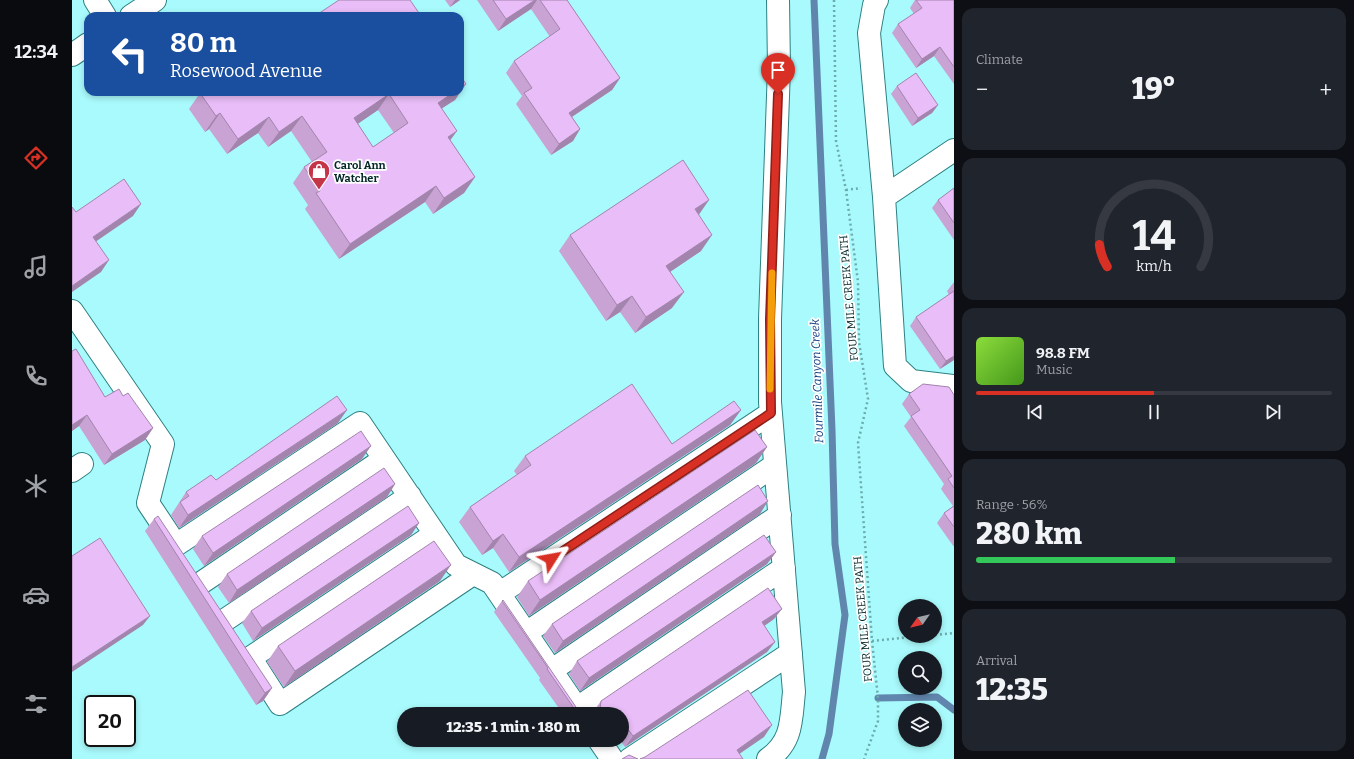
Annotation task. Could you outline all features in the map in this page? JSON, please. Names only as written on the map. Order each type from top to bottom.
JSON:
[{"type":"street","points":[[95,0],[102,12]]},
{"type":"street","points":[[137,12],[155,0]]},
{"type":"street","points":[[768,759],[779,751],[790,731],[794,692],[771,408],[770,320],[779,68],[778,0]]},
{"type":"street","points":[[878,0],[874,5],[869,33],[884,197],[895,366],[910,381],[954,386]]},
{"type":"street","points":[[72,55],[84,47]]},
{"type":"street","points":[[884,197],[954,150]]},
{"type":"street","points":[[72,311],[163,444],[148,502],[280,704],[473,574]]},
{"type":"street","points":[[500,593],[771,408]]},
{"type":"street","points":[[176,545],[360,423],[456,565],[492,583],[576,707]]},
{"type":"street","points":[[201,583],[384,459]]},
{"type":"street","points":[[526,633],[775,465]]},
{"type":"street","points":[[226,620],[410,496]]},
{"type":"street","points":[[552,670],[780,515]]},
{"type":"street","points":[[250,658],[435,534]]},
{"type":"street","points":[[585,707],[784,568]]},
{"type":"street","points":[[630,759],[791,654]]},
{"type":"street","points":[[604,747],[612,759]]},
{"type":"path","name":"FOUR MILE CREEK PATH","points":[[834,0],[836,141],[849,213],[858,282],[859,342],[868,399],[858,443],[872,641],[878,698],[878,721],[864,759]]},
{"type":"path","points":[[942,634],[954,632]]},
{"type":"path","points":[[872,641],[898,638]]},
{"type":"building","points":[[339,0],[410,0],[418,12],[321,12]]},
{"type":"building","points":[[493,0],[535,0],[506,19]]},
{"type":"building","points":[[540,0],[567,0],[620,78],[569,113],[580,129],[559,144],[524,93],[532,88],[514,61],[560,29]]},
{"type":"building","points":[[916,0],[954,0],[954,67],[940,47],[922,59],[898,24],[922,8]]},
{"type":"building","points":[[916,73],[938,105],[918,118],[897,86]]},
{"type":"building","points":[[202,96],[386,96],[354,118],[373,147],[408,123],[390,96],[448,96],[438,103],[457,131],[448,137],[475,177],[444,198],[436,186],[350,244],[316,193],[320,191],[304,167],[327,152],[302,116],[279,132],[269,117],[238,139],[220,113],[216,116]]},
{"type":"building","points":[[683,160],[709,200],[695,209],[712,235],[666,266],[684,292],[646,317],[632,296],[617,305],[570,235]]},
{"type":"building","points":[[124,179],[141,204],[93,237],[109,260],[72,286],[72,207],[76,212]]},
{"type":"building","points":[[954,188],[954,223],[938,200]]},
{"type":"building","points":[[954,291],[954,356],[946,361],[916,317]]},
{"type":"building","points":[[76,349],[105,397],[119,389],[123,396],[128,393],[153,428],[112,454],[87,415],[72,425],[72,351]]},
{"type":"building","points":[[632,384],[672,444],[734,401],[741,410],[519,557],[503,534],[493,541],[470,507],[531,465],[525,456]]},
{"type":"building","points":[[923,384],[949,387],[954,395],[954,488],[948,479],[952,476],[911,416],[920,410],[909,394]]},
{"type":"building","points":[[337,396],[347,410],[188,515],[180,502],[189,496],[186,492],[211,475],[216,480]]},
{"type":"building","points":[[755,430],[767,447],[540,600],[528,581]]},
{"type":"building","points":[[361,431],[371,446],[213,553],[202,536]]},
{"type":"building","points":[[384,468],[395,484],[237,590],[227,574]]},
{"type":"building","points":[[758,485],[768,501],[563,641],[552,624]]},
{"type":"building","points":[[408,506],[419,523],[262,628],[251,611]]},
{"type":"building","points":[[954,506],[954,527],[944,513]]},
{"type":"building","points":[[158,516],[272,688],[265,693],[154,519]]},
{"type":"building","points":[[764,535],[776,552],[589,678],[577,661]]},
{"type":"building","points":[[100,538],[150,616],[72,667],[72,556]]},
{"type":"building","points":[[434,541],[451,565],[295,671],[278,646]]},
{"type":"building","points":[[768,588],[782,609],[762,622],[775,642],[633,736],[629,731],[629,707],[600,707],[601,701]]},
{"type":"building","points":[[503,600],[576,707],[573,707],[502,601]]},
{"type":"building","points":[[748,690],[772,725],[737,750],[743,759],[640,759],[645,757]]},
{"type":"building","points":[[629,755],[638,759],[622,759]]},
{"type":"waterway","name":"Fourmile Canyon Creek","points":[[814,0],[832,430],[835,544],[845,615],[829,734],[822,759]]},
{"type":"waterway","points":[[878,698],[937,697],[954,710]]},
{"type":"slow traffic","points":[[770,389],[772,273]]},
{"type":"place","name":"Carol Ann Watcher","points":[[319,190]]},
{"type":"route","points":[[551,559],[771,413],[770,320],[778,94]]}]
